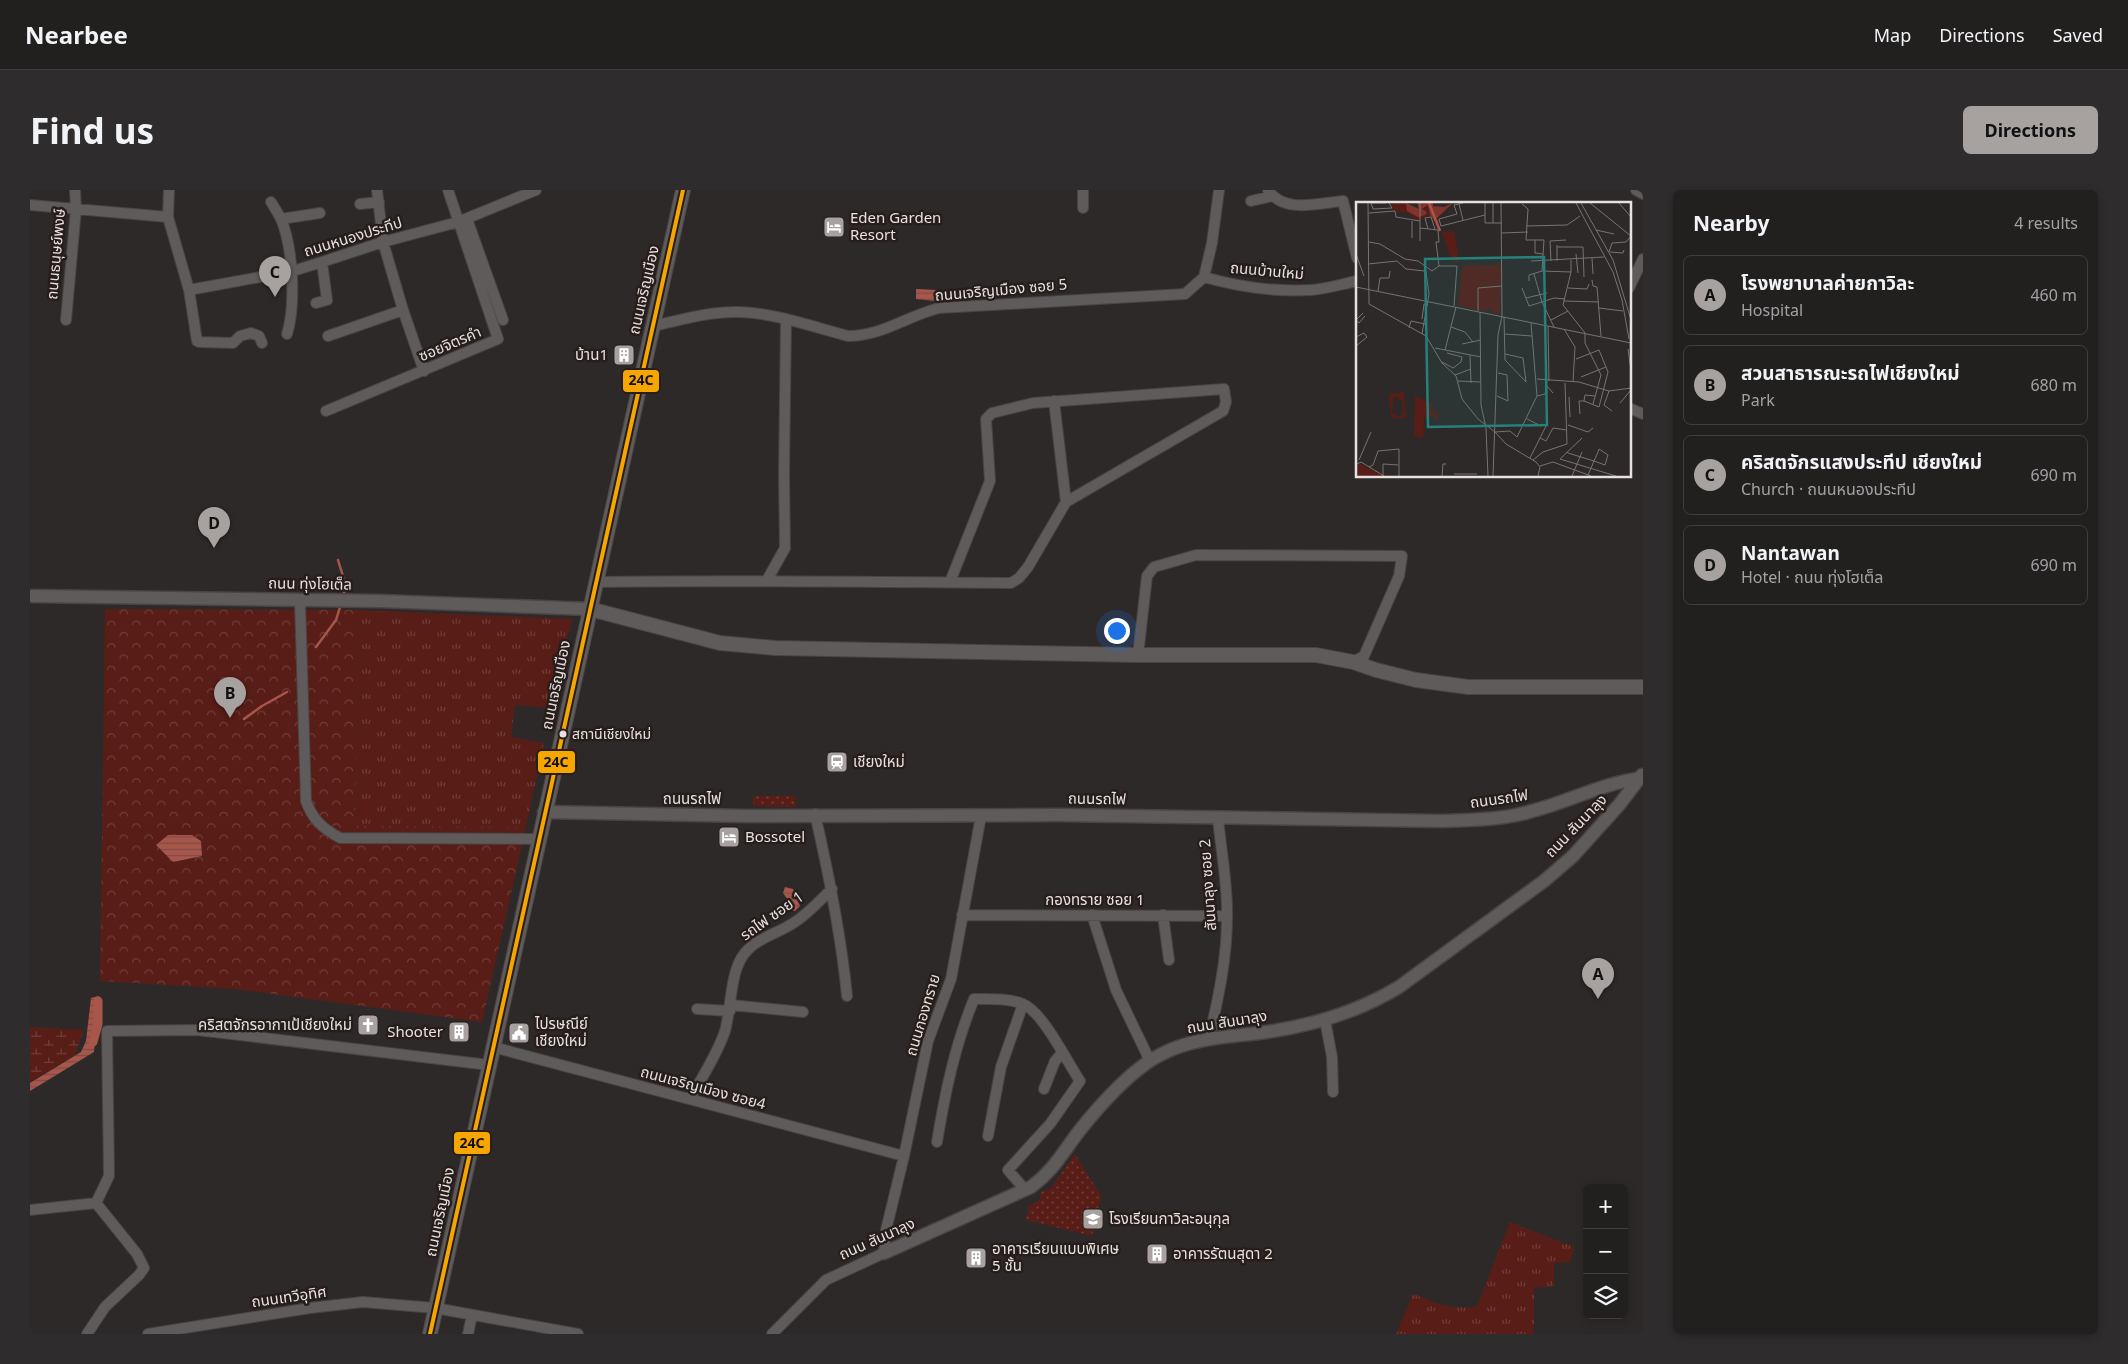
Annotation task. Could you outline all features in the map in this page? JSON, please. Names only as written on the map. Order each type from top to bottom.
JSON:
[{"type":"main road","name":"ถนนเจริญเมือง","points":[[430,1334],[584,630],[683,190]]},
{"type":"main road","points":[[595,584],[598,597],[609,615]]},
{"type":"main road","points":[[590,609],[720,643],[774,648],[1138,655],[1307,655],[1354,662],[1376,670],[1416,680],[1468,687],[1643,688]]},
{"type":"main road","points":[[584,630],[599,619],[609,615]]},
{"type":"street","name":"ถนนธนุษย์พงษ์","points":[[66,320],[76,209],[74,190]]},
{"type":"street","points":[[169,190],[168,217],[189,290],[198,342],[233,343],[240,336],[250,333],[259,336],[262,343]]},
{"type":"street","points":[[377,190],[383,242],[403,310],[424,371]]},
{"type":"street","points":[[448,190],[463,221],[503,320]]},
{"type":"street","name":"ถนนหนองประทีป","points":[[189,290],[293,270],[322,262],[383,242],[463,221],[525,192],[536,190]]},
{"type":"street","points":[[1083,190],[1083,208]]},
{"type":"street","points":[[1204,277],[1212,243],[1219,190]]},
{"type":"street","points":[[1344,190],[1343,201],[1356,254]]},
{"type":"street","points":[[1636,190],[1643,194]]},
{"type":"street","points":[[1251,201],[1270,193],[1292,206],[1343,201]]},
{"type":"street","points":[[271,202],[281,219],[293,270],[290,324],[287,334]]},
{"type":"street","points":[[360,204],[379,202]]},
{"type":"street","points":[[30,205],[168,217]]},
{"type":"street","points":[[281,219],[320,213]]},
{"type":"street","name":"ซอยจิตรคำ","points":[[326,411],[498,340],[463,221]]},
{"type":"street","points":[[1630,286],[1643,259]]},
{"type":"street","points":[[316,303],[327,300],[322,262]]},
{"type":"street","name":"ถนนเจริญเมือง ซอย 5","points":[[653,326],[723,312],[753,312],[848,336],[861,336],[883,330],[918,314],[940,308],[1185,294],[1204,277]]},
{"type":"street","name":"ถนนบ้านใหม่","points":[[1204,277],[1234,284],[1285,291],[1314,290],[1356,281]]},
{"type":"street","points":[[328,336],[403,310]]},
{"type":"street","points":[[767,580],[785,548],[786,320]]},
{"type":"street","points":[[595,584],[767,580],[1011,583],[1019,578],[1028,566],[1066,502],[1223,411],[1226,402],[1224,389],[1033,403],[992,413],[986,419],[990,481],[950,582]]},
{"type":"street","points":[[1054,402],[1066,502]]},
{"type":"street","points":[[1630,408],[1643,414]]},
{"type":"street","points":[[1138,655],[1147,576],[1154,567],[1196,555],[1402,556],[1399,576],[1364,656],[1354,662]]},
{"type":"street","name":"ถนน ทุ่งโฮเต็ล","points":[[30,596],[352,601],[590,609]]},
{"type":"street","points":[[300,601],[306,801],[311,814],[322,828],[340,838],[539,839]]},
{"type":"street","name":"ถนนรถไฟ","points":[[544,812],[638,815],[1058,815],[1440,822],[1493,819],[1532,812],[1598,787],[1642,776]]},
{"type":"street","name":"ถนน สันนาลุง","points":[[772,1334],[826,1280],[1023,1191],[1048,1175],[1095,1112],[1119,1087],[1160,1054],[1184,1045],[1209,1039],[1269,1031],[1325,1020],[1348,1013],[1375,1001],[1399,987],[1544,881],[1573,856],[1619,805],[1642,776]]},
{"type":"street","points":[[815,814],[832,889],[842,948],[847,996]]},
{"type":"street","name":"ถนนกองทราย","points":[[884,1253],[886,1230],[904,1156],[928,1041],[951,979],[982,816]]},
{"type":"street","name":"สันนาลุง ซอย 2","points":[[1209,1039],[1221,989],[1226,949],[1227,916],[1218,818]]},
{"type":"street","name":"รถไฟ ซอย 1","points":[[690,1099],[716,1053],[724,1032],[736,972],[741,958],[749,948],[761,940],[798,920],[832,889]]},
{"type":"street","name":"กองทราย ซอย 1","points":[[962,915],[1227,916]]},
{"type":"street","points":[[1092,915],[1116,990],[1150,1061]]},
{"type":"street","points":[[1163,915],[1169,960]]},
{"type":"street","points":[[937,1142],[952,1066],[974,999],[997,999],[1023,1004],[1040,1016],[1080,1081],[1050,1124],[1008,1170],[1021,1184],[1023,1191]]},
{"type":"street","points":[[988,1136],[1001,1067],[1023,1004]]},
{"type":"street","points":[[697,1010],[730,1008],[803,1012]]},
{"type":"street","points":[[1325,1020],[1332,1057],[1333,1092]]},
{"type":"street","points":[[96,1203],[109,1176],[107,1032],[197,1030],[489,1065]]},
{"type":"street","name":"ถนนเจริญเมือง ซอย4","points":[[493,1047],[904,1156]]},
{"type":"street","points":[[1044,1089],[1055,1060],[1062,1053]]},
{"type":"street","points":[[30,1210],[96,1203]]},
{"type":"street","points":[[87,1334],[105,1307],[144,1268],[137,1254],[96,1203]]},
{"type":"street","name":"ถนนเทวีอุทิศ","points":[[148,1334],[190,1330],[310,1308],[363,1302],[435,1308],[576,1334]]},
{"type":"street","points":[[468,1334],[472,1315]]},
{"type":"green space","points":[[105,609],[357,610],[354,826],[526,827],[482,1022],[235,989],[100,981]]},
{"type":"green space","points":[[357,610],[572,619],[551,708],[515,705],[511,737],[544,743],[526,827],[354,826]]},
{"type":"green space","points":[[755,796],[796,796],[796,807],[756,806],[753,805],[753,798]]},
{"type":"green space","points":[[30,1027],[84,1030],[75,1055],[30,1082]]},
{"type":"green space","points":[[1075,1154],[1101,1196],[1092,1236],[1026,1220],[1029,1206],[1041,1199],[1039,1193],[1051,1188]]},
{"type":"green space","points":[[1510,1222],[1574,1247],[1570,1262],[1554,1263],[1554,1286],[1534,1288],[1534,1334],[1396,1334],[1413,1294],[1452,1307],[1477,1306]]},
{"type":"shaded area","points":[[916,289],[936,290],[935,301],[916,299]]},
{"type":"shaded area","points":[[168,835],[192,835],[201,841],[202,856],[173,862],[156,845]]},
{"type":"shaded area","points":[[785,887],[793,889],[800,906],[795,911],[787,910],[788,900],[783,893]]},
{"type":"shaded area","points":[[99,996],[94,1052],[30,1091],[30,1083],[81,1052],[86,1041],[91,998]]},
{"type":"waterway","points":[[338,560],[346,586],[343,596]]},
{"type":"waterway","points":[[316,647],[336,620],[341,604]]},
{"type":"waterway","points":[[244,719],[287,692]]},
{"type":"waterway","points":[[93,1042],[98,1024],[98,1001]]},
{"type":"transit line","name":"24C","points":[[430,1334],[683,190]]},
{"type":"place","name":"Eden Garden Resort","points":[[834,227]]},
{"type":"place","name":"คริสตจักรแสงประทีป เชียงใหม่","points":[[275,297]]},
{"type":"place","name":"บ้าน1","points":[[624,355]]},
{"type":"place","name":"Nantawan","points":[[214,548]]},
{"type":"place","name":"สวนสาธารณะรถไฟเชียงใหม่","points":[[230,718]]},
{"type":"place","name":"สถานีเชียงใหม่","points":[[563,734]]},
{"type":"place","name":"เชียงใหม่","points":[[837,762]]},
{"type":"place","name":"Bossotel","points":[[729,837]]},
{"type":"place","name":"โรงพยาบาลค่ายกาวิละ","points":[[1598,999]]},
{"type":"place","name":"คริสตจักรอากาเป้เชียงใหม่","points":[[368,1025]]},
{"type":"place","name":"Shooter","points":[[459,1032]]},
{"type":"place","name":"ไปรษณีย์ เชียงใหม่","points":[[519,1033]]},
{"type":"place","name":"โรงเรียนกาวิละอนุกุล","points":[[1093,1219]]},
{"type":"place","name":"อาคารรัตนสุดา 2","points":[[1157,1254]]},
{"type":"place","name":"อาคารเรียนแบบพิเศษ 5 ชั้น","points":[[976,1258]]}]
